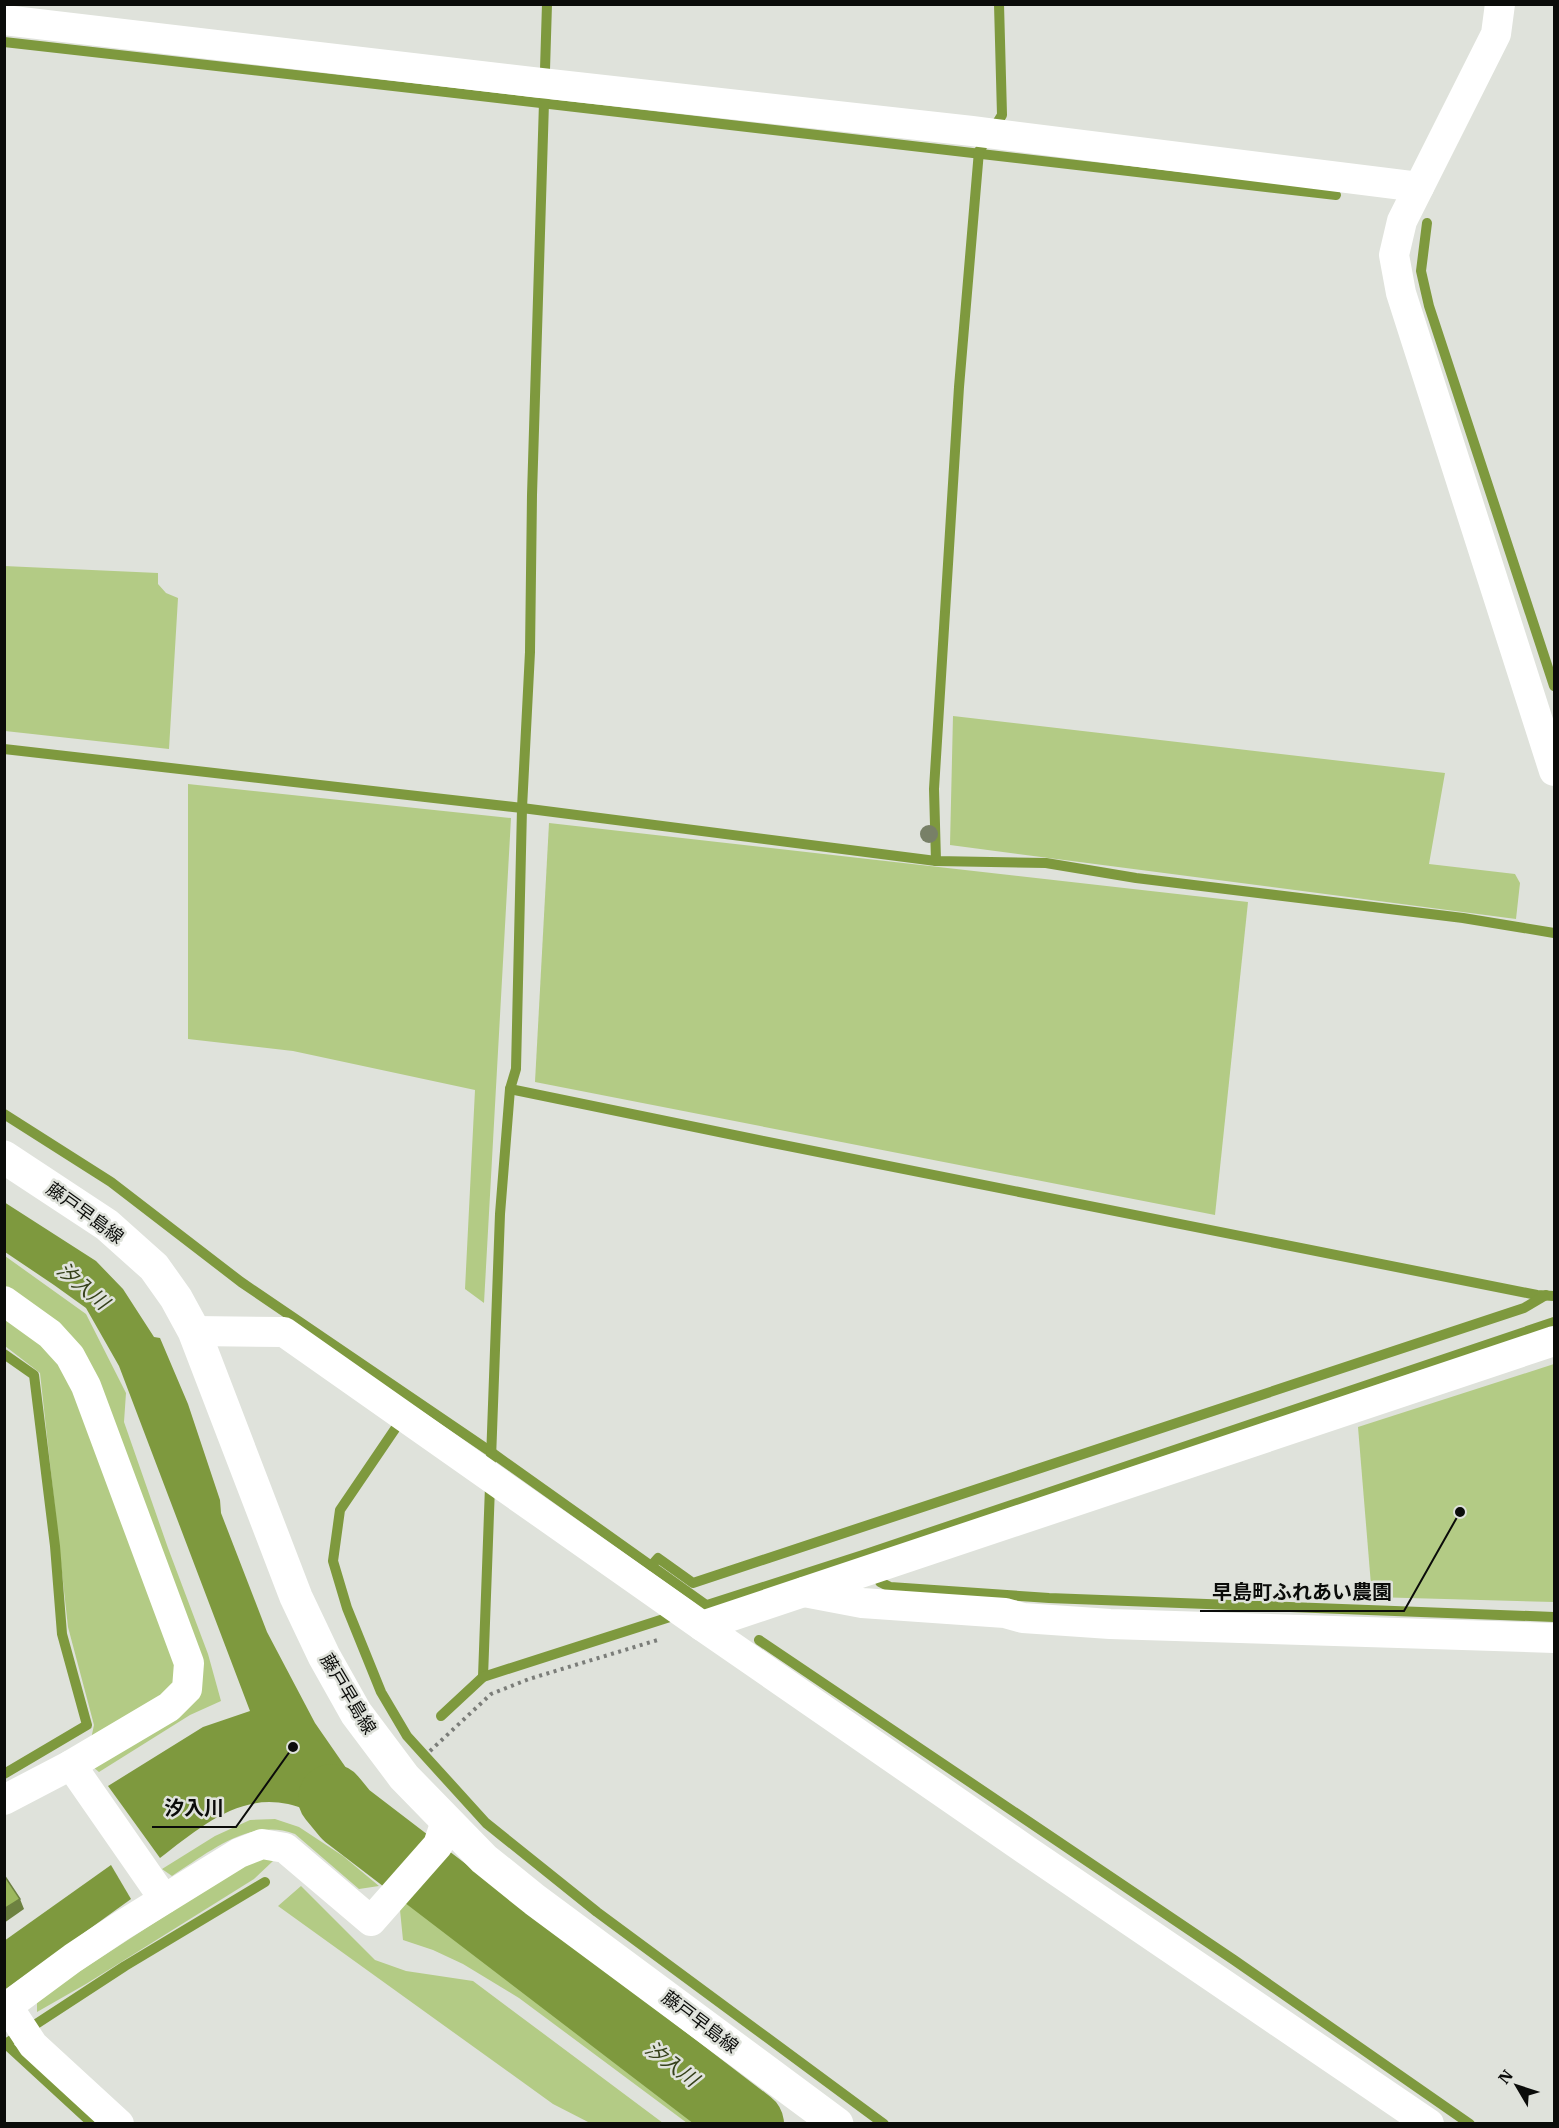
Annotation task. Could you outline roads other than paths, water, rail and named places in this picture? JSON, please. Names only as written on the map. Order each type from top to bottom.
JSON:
[{"type":"main road","name":"藤戸早島線","points":[[4,1157],[107,1225],[154,1268],[176,1298],[194,1331],[296,1597],[324,1656],[356,1713],[442,1833],[484,1859],[535,1900],[837,2124]]},
{"type":"street","points":[[1500,4],[1496,34],[1402,221],[1394,255],[1401,293],[1554,771]]},
{"type":"street","points":[[4,20],[972,131],[1419,187]]},
{"type":"street","points":[[4,1301],[50,1334],[70,1356],[86,1386],[189,1663],[187,1689],[169,1707],[71,1765],[4,1800]]},
{"type":"street","points":[[194,1331],[284,1332],[689,1617],[1429,2124]]},
{"type":"street","points":[[689,1617],[802,1591],[1554,1341]]},
{"type":"street","points":[[802,1591],[862,1603],[1005,1613],[1023,1618],[1110,1624],[1554,1638]]},
{"type":"street","points":[[71,1765],[164,1899]]},
{"type":"street","points":[[119,2124],[33,2045],[9,2011],[73,1958],[239,1852],[262,1844],[285,1848],[371,1921],[442,1833]]},
{"type":"water","points":[[4,1202],[96,1261],[123,1289],[154,1337],[160,1338],[188,1404],[220,1500],[221,1513],[267,1632],[315,1723],[378,1814],[413,1845],[389,1871],[308,1811],[287,1804],[266,1802],[247,1805],[228,1812],[193,1833],[160,1858],[108,1786],[203,1727],[250,1711],[119,1366],[86,1308],[5,1252]]},
{"type":"water","points":[[111,1865],[131,1899],[5,1990],[4,1941]]},
{"type":"waterway","points":[[483,1677],[500,1214],[510,1089],[516,1069],[522,808],[530,652],[532,495],[547,4]]},
{"type":"waterway","points":[[992,131],[1002,115],[999,4]]},
{"type":"waterway","points":[[4,42],[1336,195]]},
{"type":"waterway","points":[[936,861],[934,789],[959,387],[979,151],[982,147]]},
{"type":"waterway","points":[[1427,223],[1421,271],[1429,306],[1554,686]]},
{"type":"waterway","points":[[4,749],[522,808],[936,861],[1046,863],[1136,878],[1463,918],[1554,933]]},
{"type":"waterway","points":[[510,1089],[1537,1295],[1554,1296]]},
{"type":"waterway","points":[[4,1114],[111,1182],[241,1282],[491,1452],[709,1607]]},
{"type":"waterway","points":[[651,1566],[658,1558],[693,1583],[1524,1308],[1546,1295]]},
{"type":"waterway","points":[[441,1716],[483,1677],[866,1554],[1554,1322]]},
{"type":"waterway","points":[[4,1354],[34,1375],[55,1546],[62,1634],[87,1725],[4,1774]]},
{"type":"waterway","points":[[395,1429],[340,1510],[333,1561],[347,1608],[381,1692],[407,1736],[486,1823],[597,1912],[884,2124]]},
{"type":"waterway","points":[[880,1582],[890,1587],[1049,1598],[1554,1617]]},
{"type":"waterway","points":[[759,1640],[1234,1960],[1470,2124]]},
{"type":"waterway","name":"汐入川","points":[[332,1798],[346,1815],[750,2124]]},
{"type":"waterway","points":[[4,2045],[125,1966],[265,1882]]},
{"type":"waterway","points":[[6,2044],[93,2124]]},
{"type":"place","name":"早島町ふれあい農園","points":[[1460,1512]]},
{"type":"place","name":"汐入川","points":[[293,1747]]}]
